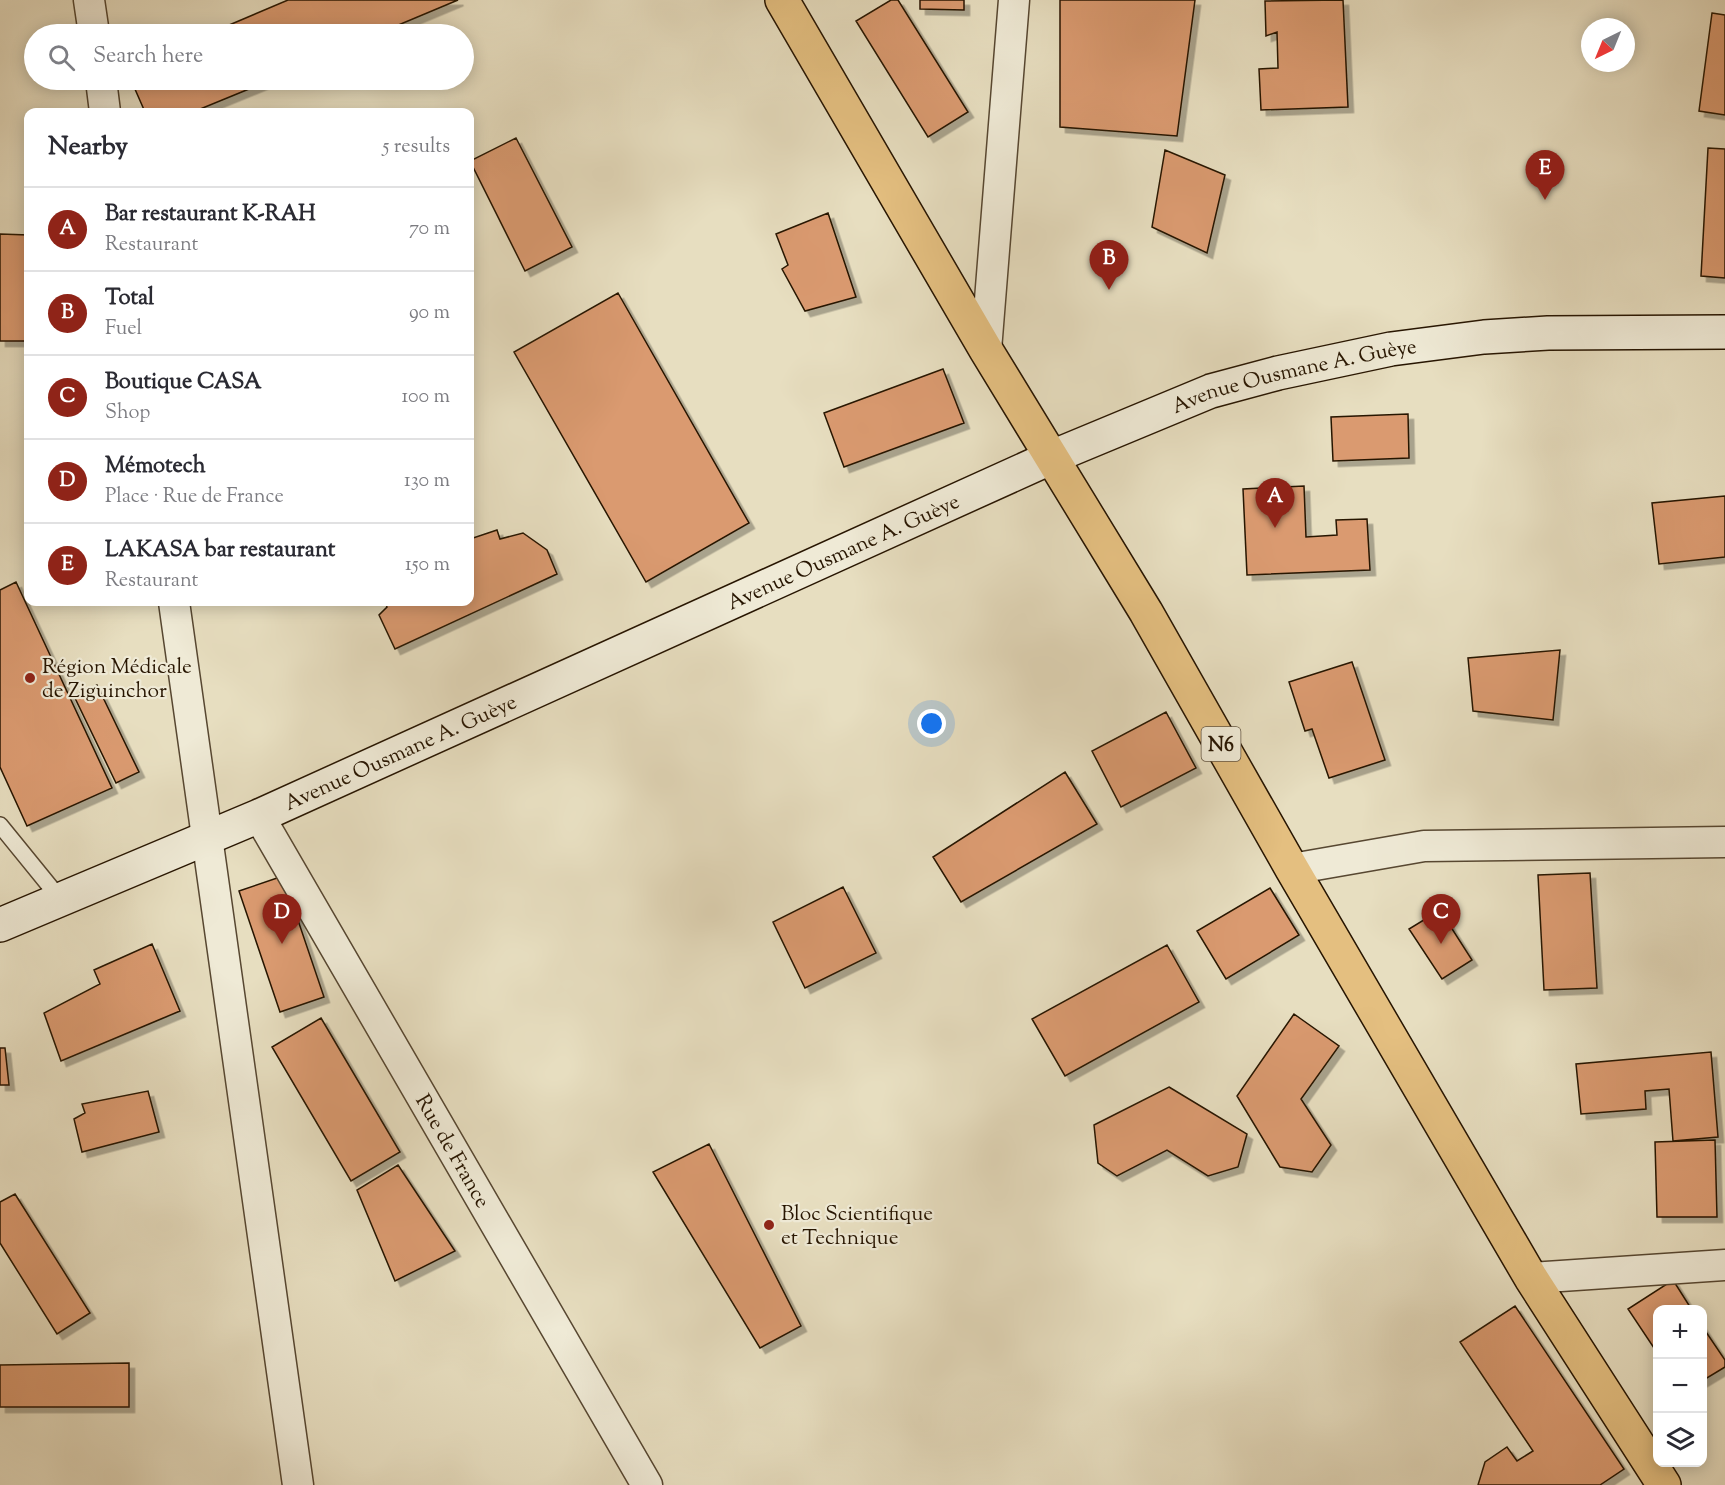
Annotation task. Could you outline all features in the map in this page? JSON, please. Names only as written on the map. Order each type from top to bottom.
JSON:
[{"type":"main road","name":"N6","points":[[782,0],[986,350],[1146,612],[1292,869],[1531,1278],[1664,1485]]},
{"type":"street","points":[[89,0],[93,24]]},
{"type":"street","points":[[986,350],[1014,0]]},
{"type":"street","points":[[102,90],[104,108]]},
{"type":"street","name":"Avenue Ousmane A. Guèye","points":[[0,924],[259,816],[1052,457],[1211,391],[1278,373],[1391,349],[1484,337],[1548,333],[1725,332]]},
{"type":"street","points":[[175,606],[298,1485]]},
{"type":"street","name":"Rue de France","points":[[259,816],[646,1485]]},
{"type":"street","points":[[1292,869],[1424,846],[1725,842]]},
{"type":"street","points":[[1531,1278],[1725,1265]]},
{"type":"lane","points":[[0,825],[61,900]]},
{"type":"building","points":[[288,0],[458,0],[401,24],[232,24]]},
{"type":"building","points":[[891,0],[898,0],[968,112],[928,137],[856,21]]},
{"type":"building","points":[[920,0],[964,0],[964,10],[920,9]]},
{"type":"building","points":[[1060,0],[1195,0],[1177,136],[1060,127]]},
{"type":"building","points":[[1343,0],[1348,107],[1261,110],[1259,69],[1278,68],[1277,32],[1266,36],[1265,1]]},
{"type":"building","points":[[1712,13],[1725,15],[1725,115],[1699,111]]},
{"type":"building","points":[[135,90],[247,90],[203,108],[143,108]]},
{"type":"building","points":[[516,138],[572,247],[525,271],[474,169],[474,159]]},
{"type":"building","points":[[1708,148],[1725,149],[1725,278],[1701,276]]},
{"type":"building","points":[[1165,150],[1225,175],[1207,253],[1152,227]]},
{"type":"building","points":[[828,213],[856,297],[805,311],[782,269],[788,265],[776,234]]},
{"type":"building","points":[[0,234],[24,235],[24,341],[0,341]]},
{"type":"building","points":[[618,293],[749,523],[646,582],[514,352]]},
{"type":"building","points":[[943,369],[964,423],[844,467],[824,413]]},
{"type":"building","points":[[1408,414],[1409,458],[1333,461],[1331,417]]},
{"type":"building","points":[[1304,486],[1306,537],[1337,535],[1336,520],[1367,519],[1370,570],[1247,575],[1243,489]]},
{"type":"building","points":[[1725,496],[1725,557],[1659,564],[1652,503]]},
{"type":"building","points":[[497,530],[500,539],[523,533],[547,550],[557,574],[395,649],[379,615],[387,606],[474,606],[474,538]]},
{"type":"building","name":"Région Médicale de Ziguinchor","points":[[16,582],[24,599],[24,606],[27,606],[112,788],[27,826],[0,767],[0,590]]},
{"type":"building","points":[[1560,650],[1553,720],[1473,711],[1468,658]]},
{"type":"building","points":[[1352,662],[1385,760],[1329,778],[1312,729],[1305,731],[1289,682]]},
{"type":"building","points":[[97,685],[139,772],[116,783],[74,696]]},
{"type":"building","points":[[1166,712],[1196,768],[1121,807],[1092,751]]},
{"type":"building","points":[[1065,772],[1097,824],[961,902],[933,857]]},
{"type":"building","points":[[1590,873],[1597,988],[1544,990],[1538,875]]},
{"type":"building","points":[[283,876],[324,997],[280,1012],[239,891]]},
{"type":"building","points":[[843,887],[876,953],[805,988],[773,922]]},
{"type":"building","points":[[1270,888],[1299,935],[1226,979],[1197,931]]},
{"type":"building","points":[[1440,910],[1472,960],[1442,979],[1409,929]]},
{"type":"building","points":[[152,944],[180,1011],[61,1061],[44,1013],[100,984],[94,970]]},
{"type":"building","points":[[1167,945],[1199,1002],[1065,1076],[1032,1019]]},
{"type":"building","points":[[1294,1014],[1339,1046],[1301,1099],[1331,1145],[1312,1172],[1280,1167],[1237,1096]]},
{"type":"building","points":[[321,1018],[400,1152],[351,1181],[272,1047]]},
{"type":"building","points":[[0,1048],[5,1048],[9,1085],[0,1085]]},
{"type":"building","points":[[1711,1052],[1718,1137],[1673,1141],[1669,1089],[1645,1091],[1646,1109],[1581,1114],[1576,1064]]},
{"type":"building","points":[[1169,1087],[1247,1134],[1238,1167],[1208,1176],[1167,1150],[1117,1176],[1098,1163],[1094,1125]]},
{"type":"building","points":[[148,1091],[159,1132],[82,1152],[74,1119],[85,1113],[82,1104]]},
{"type":"building","points":[[1715,1140],[1717,1217],[1657,1217],[1655,1142]]},
{"type":"building","points":[[709,1144],[801,1326],[760,1348],[653,1172]]},
{"type":"building","points":[[398,1165],[455,1251],[395,1281],[357,1190]]},
{"type":"building","points":[[15,1194],[90,1313],[57,1334],[0,1243],[0,1202]]},
{"type":"building","points":[[1673,1280],[1689,1305],[1653,1305],[1653,1346],[1628,1309]]},
{"type":"building","points":[[1515,1306],[1624,1469],[1600,1485],[1478,1485],[1485,1462],[1507,1447],[1517,1461],[1533,1451],[1460,1342]]},
{"type":"building","points":[[1707,1333],[1725,1360],[1725,1367],[1707,1378]]},
{"type":"building","points":[[129,1363],[129,1407],[0,1407],[0,1365]]},
{"type":"place","name":"LAKASA bar restaurant","points":[[1545,200]]},
{"type":"place","name":"Total","points":[[1109,290]]},
{"type":"place","name":"Bar restaurant K-RAH","points":[[1275,528]]},
{"type":"place","name":"Région Médicale de Ziguinchor","points":[[30,678]]},
{"type":"place","name":"Mémotech","points":[[282,944]]},
{"type":"place","name":"Boutique CASA","points":[[1441,944]]},
{"type":"place","name":"Bloc Scientifique et Technique","points":[[769,1225]]}]
